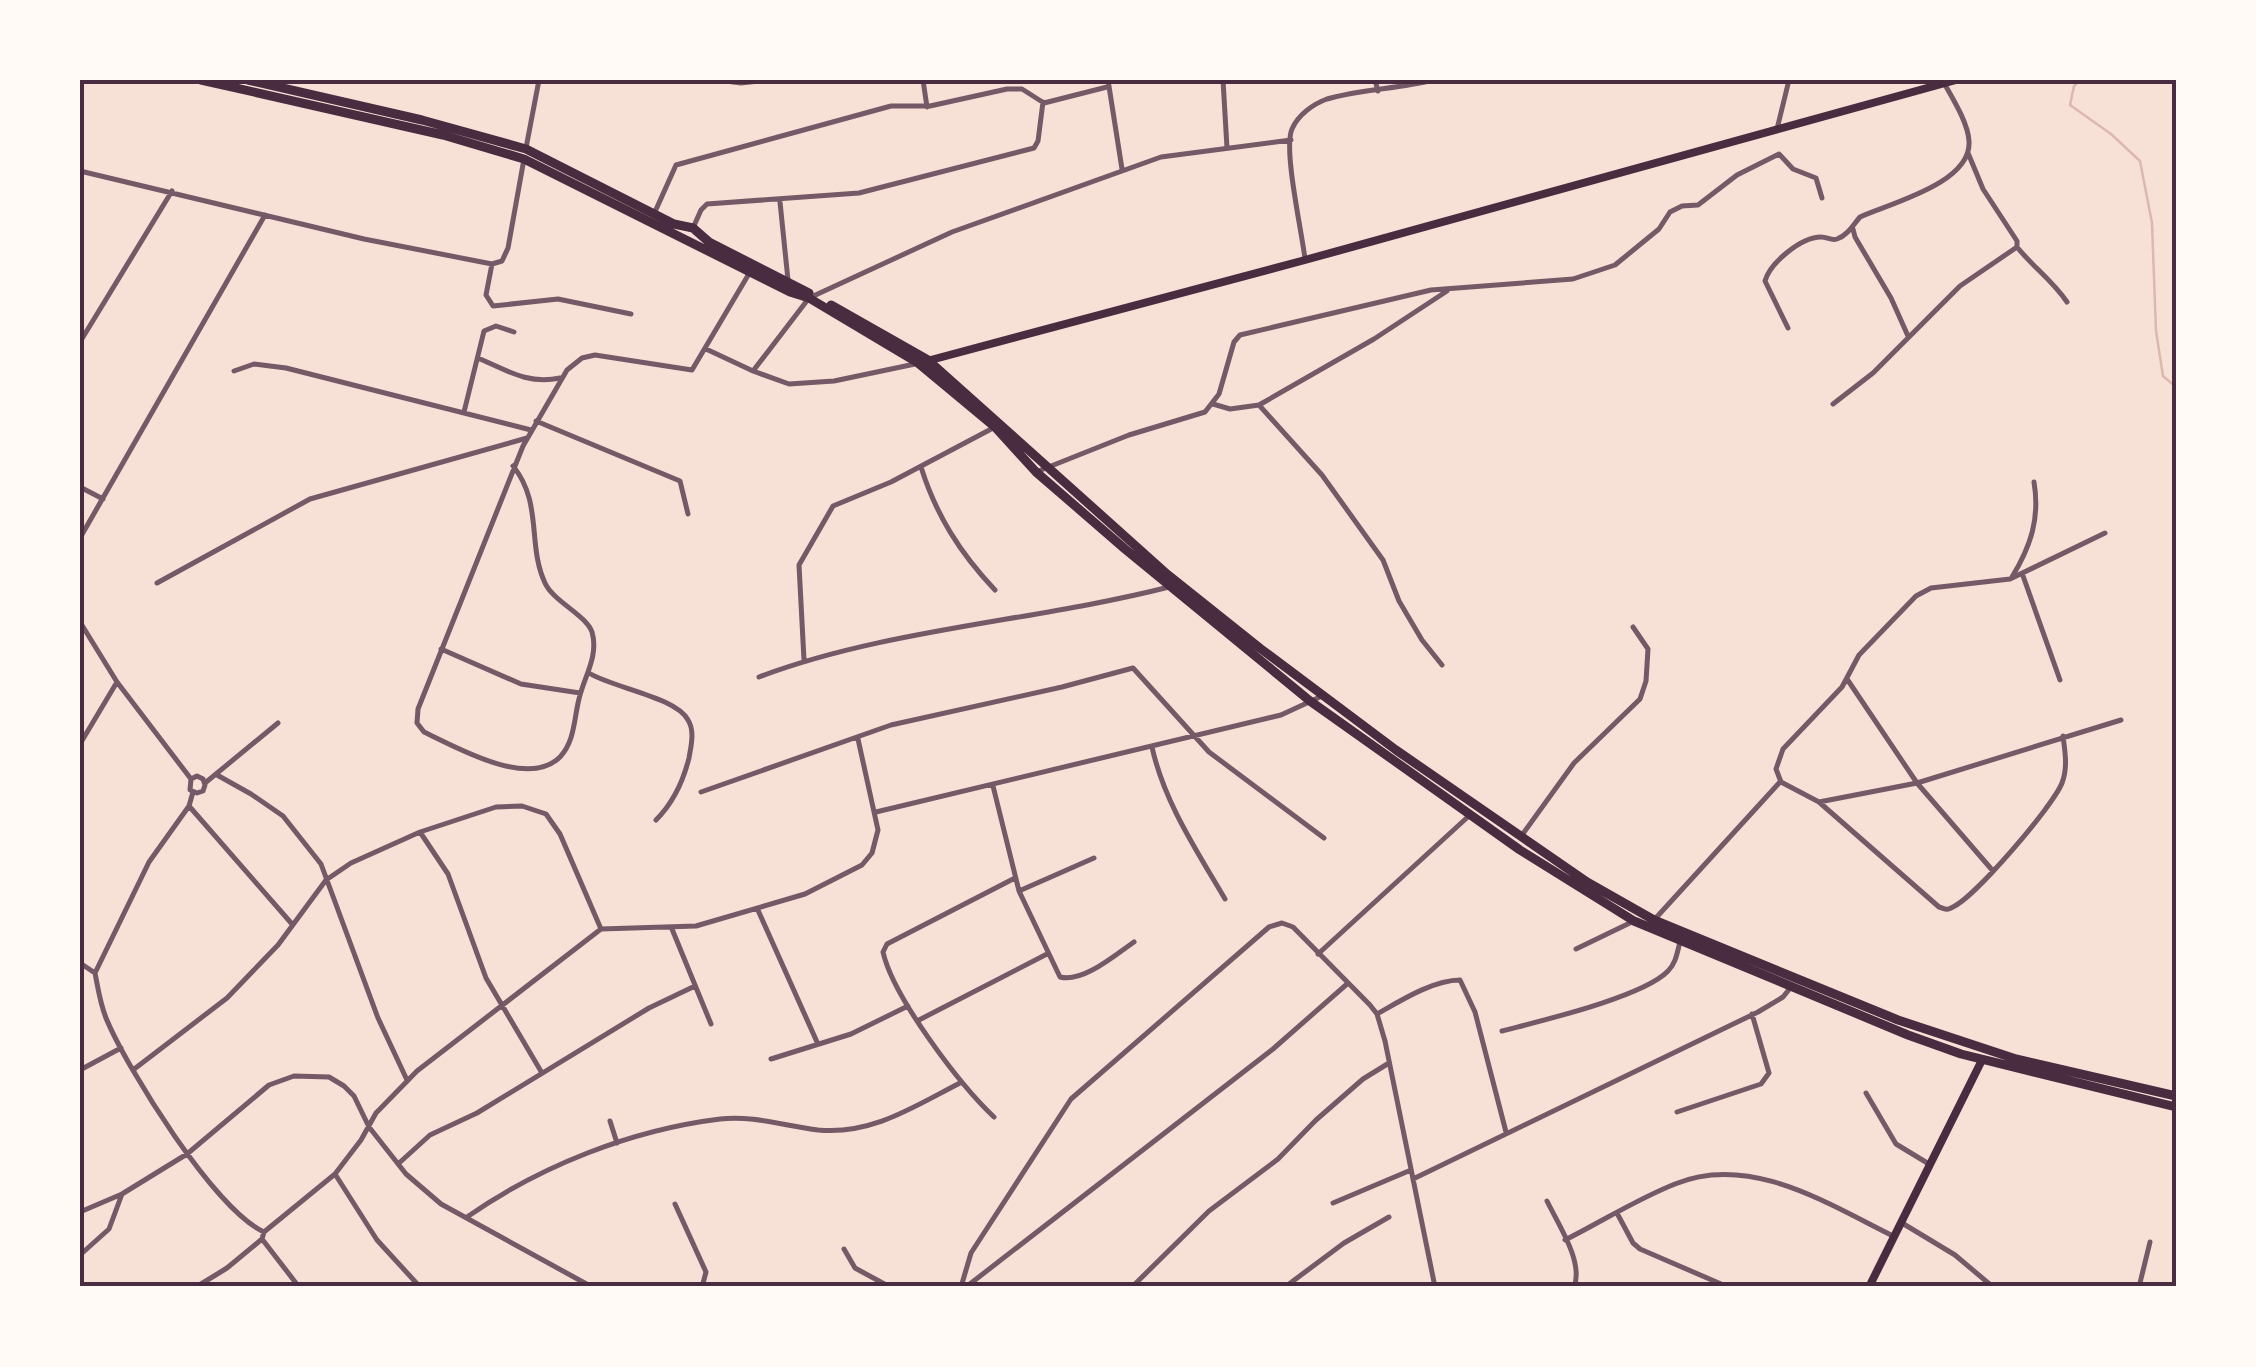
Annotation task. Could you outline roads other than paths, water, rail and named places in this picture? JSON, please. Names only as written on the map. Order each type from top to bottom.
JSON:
[{"type":"main road","points":[[200,80],[525,154],[750,272],[812,297]]},
{"type":"main road","points":[[248,80],[422,120],[525,154],[692,228],[709,242],[789,283],[923,362],[1040,470],[1323,696],[1520,850],[1634,921],[1908,1035],[2176,1107]]},
{"type":"main road","points":[[923,362],[1956,80]]},
{"type":"main road","points":[[923,362],[1169,587],[1310,701],[1587,882],[1654,920],[1985,1055],[2176,1096]]},
{"type":"main road","points":[[1869,1287],[1985,1055]]},
{"type":"street","points":[[80,171],[364,239],[492,264],[502,260],[508,248],[539,80]]},
{"type":"street","points":[[718,80],[768,80]]},
{"type":"street","points":[[923,80],[927,107]]},
{"type":"street","points":[[1223,80],[1228,148]]},
{"type":"street","points":[[1375,80],[1378,91]]},
{"type":"street","points":[[1305,260],[1290,157],[1290,134],[1295,123],[1314,105],[1326,100],[1433,80]]},
{"type":"street","points":[[1777,129],[1789,80]]},
{"type":"street","points":[[654,214],[670,174],[680,164],[891,106],[927,107],[1008,89],[1022,89],[1042,102],[1107,83],[1122,169]]},
{"type":"street","points":[[1944,84],[1966,130],[1968,153],[1983,189],[2017,241],[2017,247],[2033,268],[2054,282],[2067,302]]},
{"type":"street","points":[[692,228],[707,204],[780,201],[881,188],[1034,148],[1042,102]]},
{"type":"street","points":[[753,371],[782,328],[812,297],[952,232],[1160,157],[1291,140]]},
{"type":"street","points":[[1788,328],[1766,286],[1767,272],[1806,241],[1820,237],[1834,240],[1853,229],[1860,217],[1946,180],[1968,153]]},
{"type":"street","points":[[1040,470],[1129,435],[1196,417],[1213,404],[1234,342],[1240,336],[1360,305],[1449,289],[1573,279],[1615,266],[1658,229],[1670,212],[1682,206],[1698,206],[1737,175],[1779,154],[1793,168],[1816,178],[1822,198]]},
{"type":"street","points":[[80,342],[172,191]]},
{"type":"street","points":[[780,201],[789,283]]},
{"type":"street","points":[[80,538],[265,214]]},
{"type":"street","points":[[1853,229],[1908,336]]},
{"type":"street","points":[[1833,404],[1873,372],[1960,286],[2017,247]]},
{"type":"street","points":[[492,264],[486,294],[493,306],[558,300],[632,314]]},
{"type":"street","points":[[513,466],[531,497],[544,582],[590,628],[593,639],[590,673],[580,693],[573,734],[559,758],[535,768],[497,765],[424,732],[417,723],[418,709],[513,466],[536,421],[577,361],[595,355],[688,371],[706,349],[750,272]]},
{"type":"street","points":[[1213,404],[1230,409],[1259,405],[1374,339],[1449,289]]},
{"type":"street","points":[[464,412],[486,329],[496,326],[514,332]]},
{"type":"street","points":[[706,349],[788,384],[834,381],[923,362]]},
{"type":"street","points":[[478,358],[526,378],[563,377]]},
{"type":"street","points":[[234,371],[254,364],[286,368],[464,412],[529,434]]},
{"type":"street","points":[[1259,405],[1322,475],[1383,560],[1399,601],[1442,665]]},
{"type":"street","points":[[536,421],[680,481],[688,514]]},
{"type":"street","points":[[804,660],[798,572],[802,554],[836,504],[995,427]]},
{"type":"street","points":[[157,583],[310,498],[529,434]]},
{"type":"street","points":[[921,466],[943,524],[996,590]]},
{"type":"street","points":[[2010,579],[2028,550],[2033,532],[2038,504],[2034,482]]},
{"type":"street","points":[[80,487],[103,499]]},
{"type":"street","points":[[2063,736],[2066,760],[2061,785],[1992,871],[1956,906],[1942,909],[1819,802],[1780,782],[1776,769],[1782,750],[1848,679],[1859,655],[1916,596],[1930,588],[2010,579],[2105,533]]},
{"type":"street","points":[[2022,573],[2060,680]]},
{"type":"street","points":[[759,677],[804,660],[1087,607],[1169,587]]},
{"type":"street","points":[[80,622],[116,682],[191,778]]},
{"type":"street","points":[[1520,837],[1574,763],[1641,697],[1648,649],[1633,627]]},
{"type":"street","points":[[441,649],[520,684],[580,693]]},
{"type":"street","points":[[701,792],[892,724],[1130,668],[1143,676],[1209,752],[1324,838]]},
{"type":"street","points":[[590,673],[677,710],[690,722],[685,773],[667,809],[656,820]]},
{"type":"street","points":[[1848,679],[1917,783],[1992,871]]},
{"type":"street","points":[[80,744],[116,682]]},
{"type":"street","points":[[876,812],[1282,715],[1323,696]]},
{"type":"street","points":[[1819,802],[1917,783],[2122,720]]},
{"type":"street","points":[[191,778],[188,785],[194,792],[201,792],[205,783],[278,723]]},
{"type":"street","points":[[196,1287],[227,1268],[335,1174],[380,1108],[407,1080],[601,929],[696,926],[812,891],[862,865],[876,842],[876,812],[858,739]]},
{"type":"street","points":[[1152,747],[1162,782],[1186,832],[1225,899]]},
{"type":"street","points":[[217,775],[282,816],[321,864],[378,1018],[407,1080]]},
{"type":"street","points":[[191,778],[200,777],[205,783]]},
{"type":"street","points":[[1654,920],[1780,782]]},
{"type":"street","points":[[993,786],[1019,891],[1060,977],[1067,979],[1096,967],[1134,942]]},
{"type":"street","points":[[194,792],[189,806],[150,862],[96,973],[102,1008],[120,1048],[187,1154],[263,1236],[299,1287]]},
{"type":"street","points":[[189,806],[292,924]]},
{"type":"street","points":[[133,1070],[228,998],[262,963],[326,880],[351,862],[420,832],[496,807],[522,806],[546,814],[560,834],[601,929]]},
{"type":"street","points":[[1318,954],[1474,811]]},
{"type":"street","points":[[420,832],[448,874],[486,978],[542,1073]]},
{"type":"street","points":[[1019,891],[1094,858]]},
{"type":"street","points":[[994,1117],[960,1083],[909,1005],[883,952],[887,944],[1015,878]]},
{"type":"street","points":[[757,908],[818,1043]]},
{"type":"street","points":[[1576,949],[1634,921]]},
{"type":"street","points":[[960,1287],[971,1254],[1052,1125],[1086,1084],[1270,927],[1282,922],[1290,924],[1377,1014],[1435,1287]]},
{"type":"street","points":[[672,929],[711,1024]]},
{"type":"street","points":[[1502,1031],[1592,1006],[1650,983],[1670,969],[1680,942]]},
{"type":"street","points":[[918,1020],[1047,954]]},
{"type":"street","points":[[80,964],[96,973]]},
{"type":"street","points":[[1377,1014],[1418,993],[1460,980],[1476,1012],[1506,1132]]},
{"type":"street","points":[[960,1287],[1273,1049],[1347,984]]},
{"type":"street","points":[[398,1164],[430,1135],[478,1113],[649,1008],[695,986]]},
{"type":"street","points":[[1413,1179],[1752,1014],[1783,998],[1791,986]]},
{"type":"street","points":[[771,1059],[850,1034],[909,1005]]},
{"type":"street","points":[[1677,1112],[1761,1084],[1766,1078],[1769,1073],[1752,1014]]},
{"type":"street","points":[[80,1070],[120,1048]]},
{"type":"street","points":[[1132,1287],[1209,1212],[1286,1151],[1363,1079],[1389,1063]]},
{"type":"street","points":[[80,1212],[122,1194],[187,1154],[269,1085],[294,1076],[330,1078],[354,1096],[368,1127],[422,1190],[592,1287]]},
{"type":"street","points":[[466,1217],[544,1172],[617,1143],[721,1119],[750,1119],[824,1130],[871,1127],[960,1083]]},
{"type":"street","points":[[1866,1093],[1896,1144],[1929,1164]]},
{"type":"street","points":[[610,1121],[617,1143]]},
{"type":"street","points":[[1334,1202],[1411,1170]]},
{"type":"street","points":[[335,1174],[377,1240],[420,1287]]},
{"type":"street","points":[[1565,1240],[1677,1183],[1718,1177],[1759,1177],[1792,1187],[1893,1236]]},
{"type":"street","points":[[80,1256],[109,1229],[122,1194]]},
{"type":"street","points":[[1547,1201],[1575,1263],[1574,1287]]},
{"type":"street","points":[[675,1204],[706,1272],[702,1287]]},
{"type":"street","points":[[1618,1214],[1640,1249],[1728,1287]]},
{"type":"street","points":[[1285,1287],[1344,1244],[1390,1217]]},
{"type":"street","points":[[1900,1222],[1935,1241],[1993,1287]]},
{"type":"street","points":[[2139,1287],[2150,1242]]},
{"type":"street","points":[[844,1249],[854,1268],[890,1287]]},
{"type":"waterway","points":[[2080,80],[2074,86],[2070,105],[2140,161],[2152,223],[2156,331],[2163,376],[2176,387]]}]
